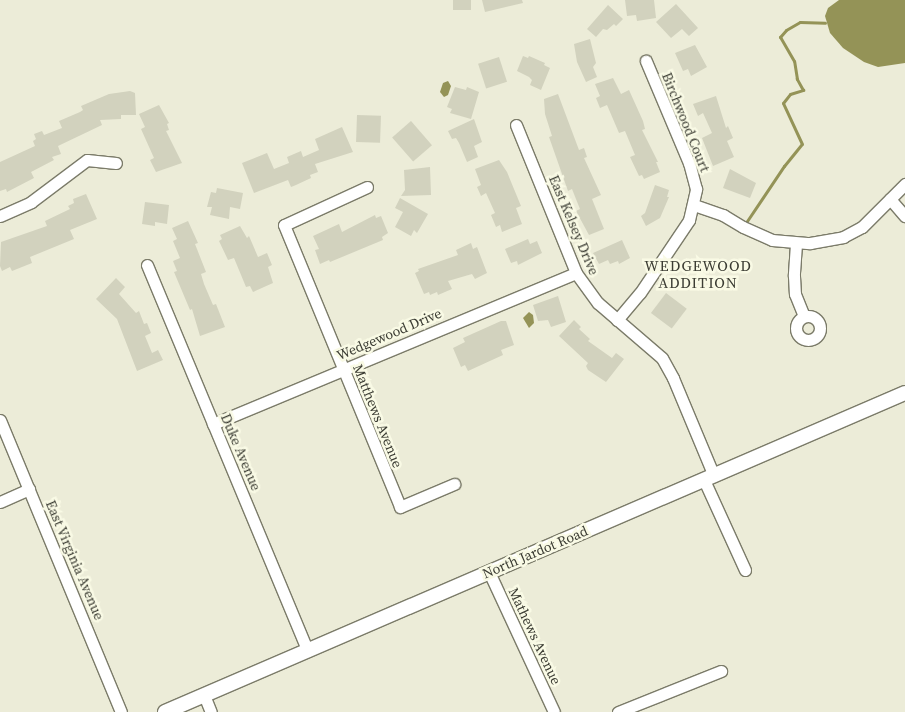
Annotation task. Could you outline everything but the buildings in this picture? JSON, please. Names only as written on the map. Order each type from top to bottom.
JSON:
[{"type":"main road","name":"North Jardot Road","points":[[165,712],[905,393]]},
{"type":"street","name":"Birchwood Court","points":[[617,320],[640,294],[689,220],[694,205],[696,189],[689,163],[646,61]]},
{"type":"street","name":"East Kelsey Drive","points":[[516,125],[576,273],[598,303],[655,351],[668,367],[745,570]]},
{"type":"street","points":[[0,216],[31,202],[87,160],[116,163]]},
{"type":"street","points":[[694,205],[723,215],[743,227],[772,240],[796,244],[833,239],[853,232],[862,227],[905,184]]},
{"type":"street","name":"Matthews Avenue","points":[[366,187],[284,225],[400,507],[454,484]]},
{"type":"street","points":[[890,199],[905,216]]},
{"type":"street","points":[[796,244],[795,294],[804,316]]},
{"type":"street","name":"Duke Avenue","points":[[147,265],[308,651]]},
{"type":"street","name":"Wedgewood Drive","points":[[213,424],[576,273]]},
{"type":"street","name":"East Virginia Avenue","points":[[0,420],[121,712]]},
{"type":"street","points":[[0,502],[29,489]]},
{"type":"street","name":"Mathews Avenue","points":[[489,572],[554,712]]},
{"type":"street","points":[[618,712],[721,671]]},
{"type":"street","points":[[204,695],[211,712]]},
{"type":"shaded area","points":[[839,0],[905,0],[905,63],[878,67],[864,62],[843,48],[830,33],[825,16],[828,8]]},
{"type":"shaded area","points":[[448,81],[451,86],[448,95],[444,97],[440,92],[443,83]]},
{"type":"shaded area","points":[[529,312],[533,315],[534,323],[529,328],[523,318]]},
{"type":"waterway","points":[[745,224],[784,166],[802,144],[783,103],[790,94],[803,90],[797,79],[794,61],[780,37],[786,30],[800,22],[825,23]]},
{"type":"district","name":"WEDGEWOOD ADDITION","points":[[698,274]]}]
